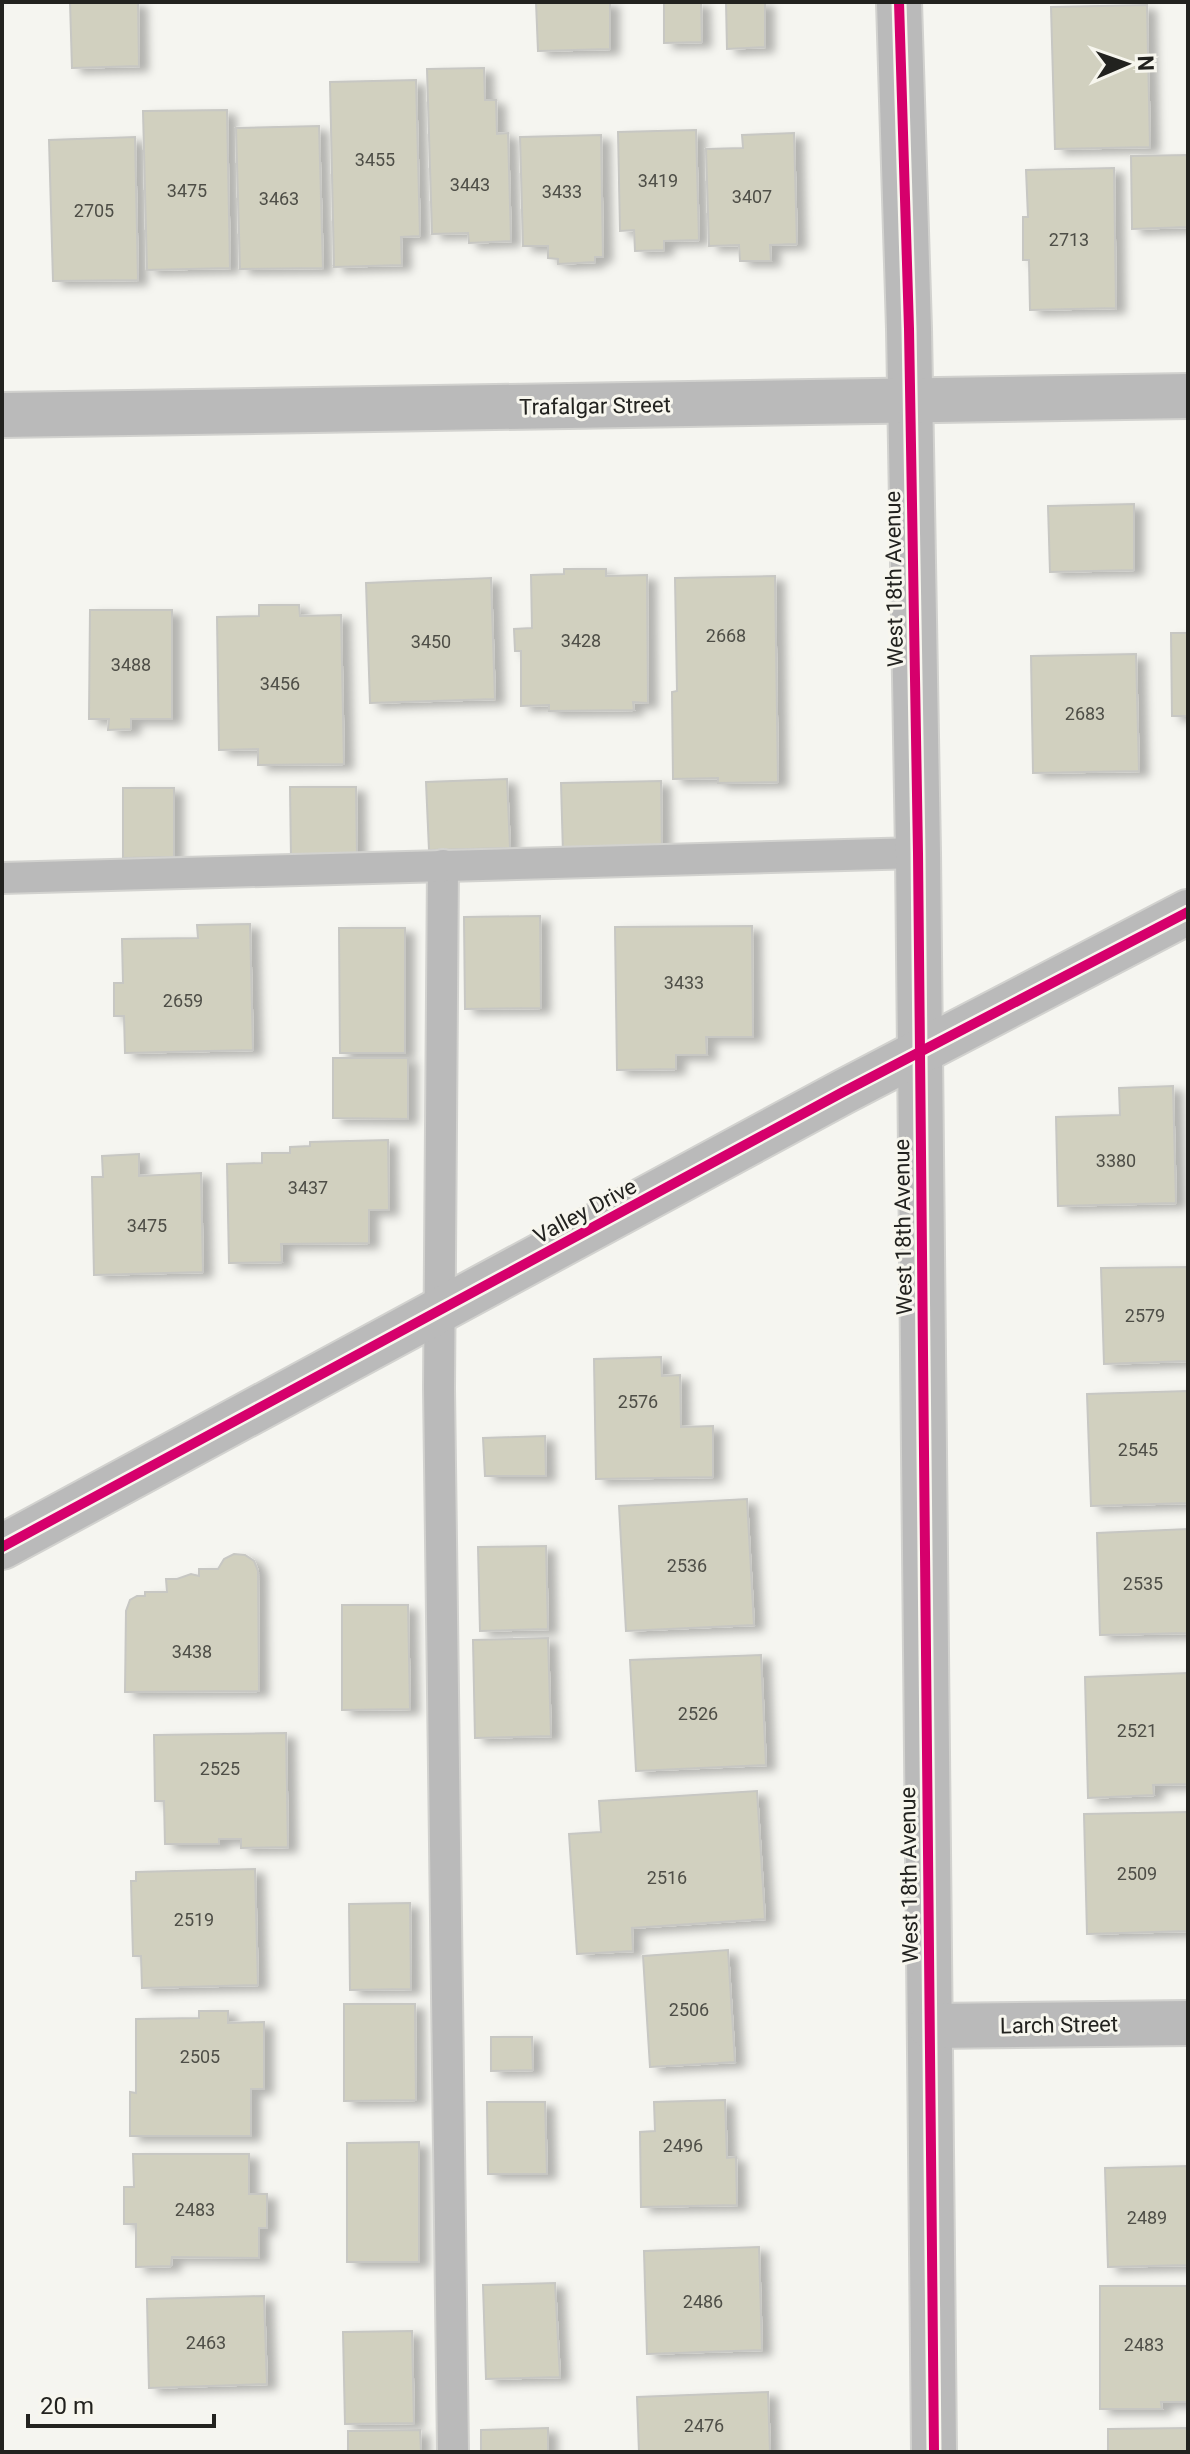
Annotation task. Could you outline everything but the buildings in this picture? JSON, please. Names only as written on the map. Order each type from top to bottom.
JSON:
[{"type":"street","name":"West 18th Avenue","points":[[899,2],[911,401],[921,1051],[934,2452]]},
{"type":"street","name":"Trafalgar Street","points":[[2,415],[1188,396]]},
{"type":"street","name":"Valley Drive","points":[[2,1547],[921,1051],[1188,912]]},
{"type":"street","name":"Larch Street","points":[[930,2026],[1188,2023]]},
{"type":"lane","points":[[2,878],[918,853]]},
{"type":"lane","points":[[443,865],[439,1312],[453,2452]]},
{"type":"cycle path","points":[[899,2],[909,329],[918,853],[934,2452]]},
{"type":"cycle path","points":[[2,1547],[843,1092],[1188,912]]}]
